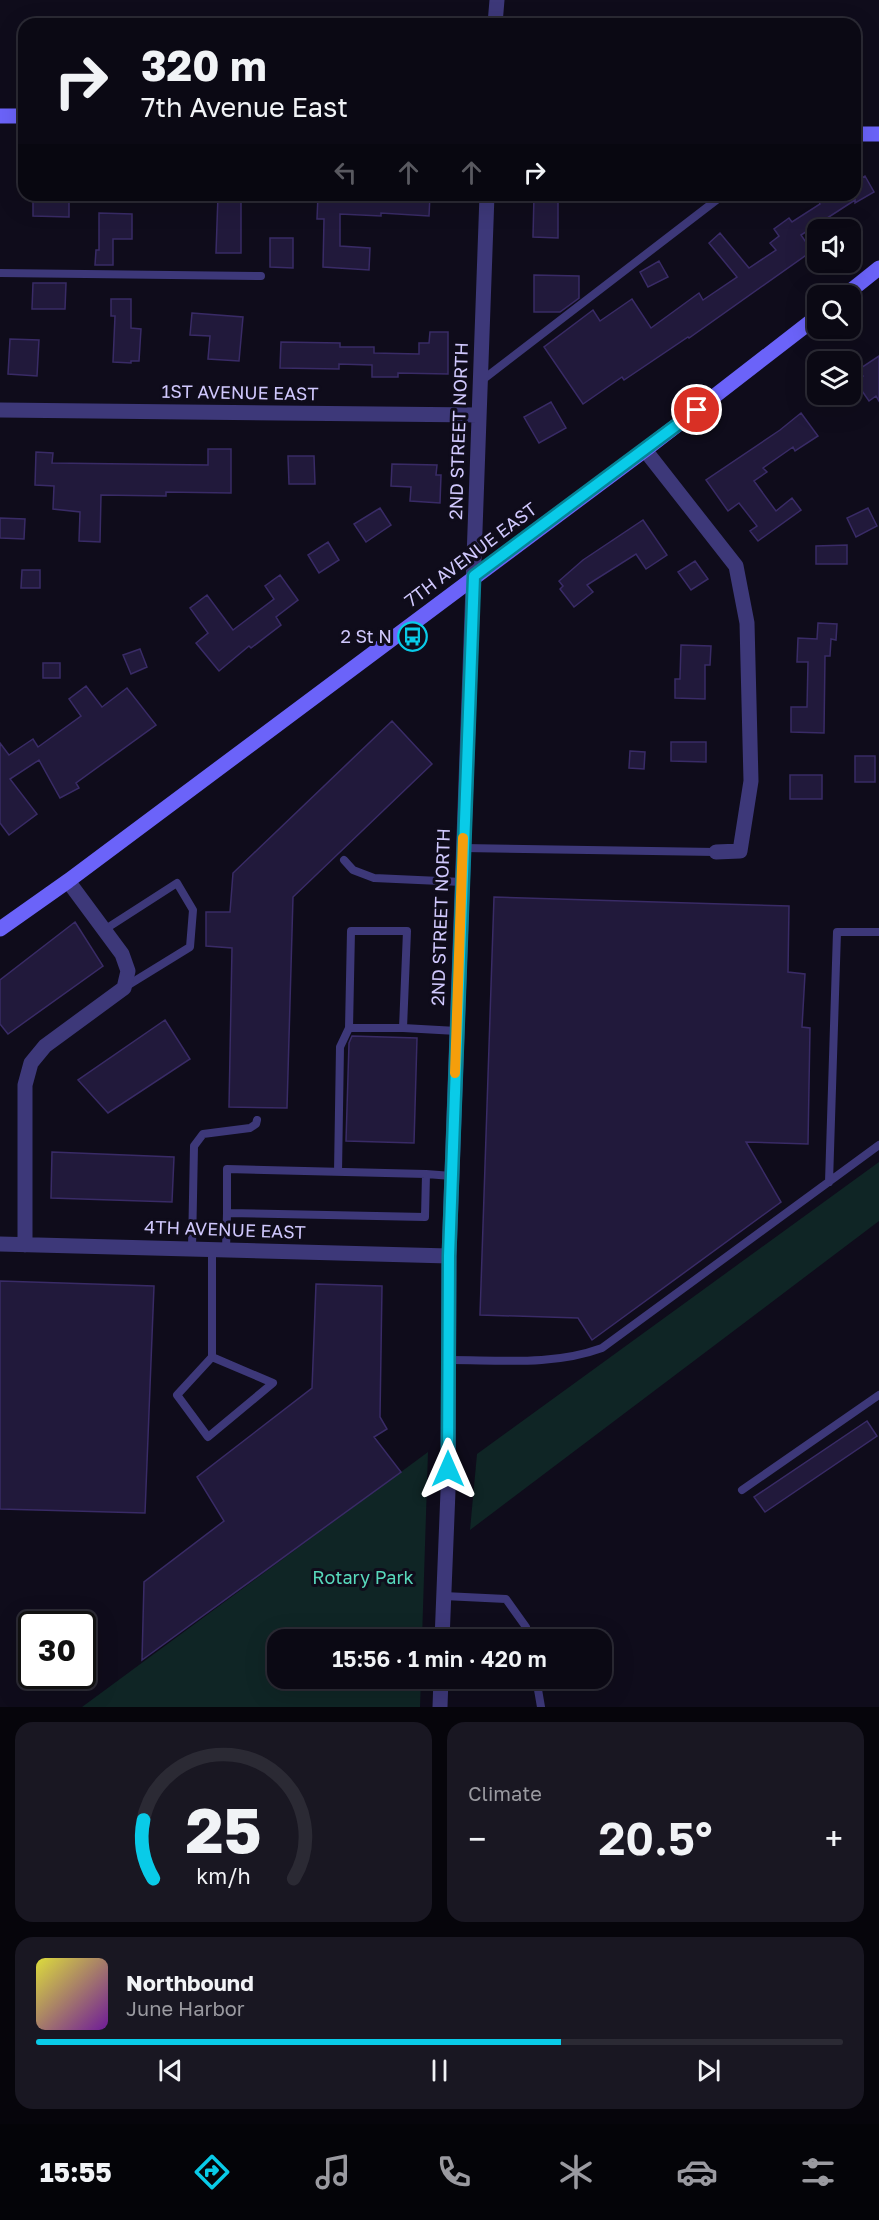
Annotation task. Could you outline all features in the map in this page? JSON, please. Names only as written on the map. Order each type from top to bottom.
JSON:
[{"type":"street","points":[[496,18],[497,0]]},
{"type":"street","points":[[0,116],[18,116]]},
{"type":"street","points":[[861,134],[879,134]]},
{"type":"street","name":"2ND STREET NORTH","points":[[442,1629],[448,1491],[449,1256],[487,201]]},
{"type":"street","points":[[858,285],[879,268]]},
{"type":"street","name":"7TH AVENUE EAST","points":[[0,929],[68,881],[645,450],[807,325]]},
{"type":"street","name":"1ST AVENUE EAST","points":[[0,410],[479,415]]},
{"type":"street","points":[[645,450],[736,566],[747,623],[751,780],[740,851],[716,852]]},
{"type":"street","points":[[25,1245],[25,1085],[32,1063],[45,1046],[124,988],[128,971],[122,954],[68,881]]},
{"type":"street","name":"4TH AVENUE EAST","points":[[0,1244],[449,1256]]},
{"type":"street","points":[[440,1707],[441,1689]]},
{"type":"lane","points":[[481,382],[715,201]]},
{"type":"lane","points":[[0,273],[261,276]]},
{"type":"lane","points":[[463,848],[716,852]]},
{"type":"lane","points":[[344,860],[353,870],[374,878],[462,882]]},
{"type":"lane","points":[[104,930],[177,883],[193,910],[190,947],[124,988]]},
{"type":"lane","points":[[338,1172],[340,1047],[349,1028],[351,931],[407,931],[403,1028]]},
{"type":"lane","points":[[829,1182],[837,932],[879,932]]},
{"type":"lane","points":[[349,1028],[457,1031]]},
{"type":"lane","points":[[192,1248],[194,1146],[203,1134],[250,1128],[256,1124],[257,1120]]},
{"type":"lane","points":[[448,1360],[529,1362],[585,1355],[602,1348],[879,1145]]},
{"type":"lane","points":[[212,1357],[273,1383],[208,1437],[177,1395],[212,1357],[219,1250],[227,1213],[227,1169],[452,1176]]},
{"type":"lane","points":[[227,1213],[425,1217],[426,1174]]},
{"type":"lane","points":[[742,1490],[879,1395]]},
{"type":"lane","points":[[444,1596],[506,1599],[526,1629]]},
{"type":"lane","points":[[538,1689],[541,1707]]},
{"type":"green space","points":[[879,1162],[879,1221],[470,1530],[477,1454]]},
{"type":"green space","name":"Rotary Park","points":[[428,1452],[422,1629],[267,1629],[267,1689],[421,1689],[420,1707],[82,1707]]},
{"type":"building","points":[[865,176],[874,192],[861,200],[861,178]]},
{"type":"building","points":[[33,201],[69,201],[69,217],[33,216]]},
{"type":"building","points":[[218,201],[241,201],[241,253],[216,253]]},
{"type":"building","points":[[318,201],[430,201],[429,216],[381,213],[381,216],[340,214],[340,246],[370,248],[369,270],[323,267],[324,219],[317,219]]},
{"type":"building","points":[[534,201],[558,201],[558,238],[533,237]]},
{"type":"building","points":[[818,201],[853,201],[826,219],[807,219],[807,231],[801,235],[807,244],[807,255],[689,338],[624,380],[622,377],[583,404],[544,347],[593,310],[600,321],[632,299],[651,328],[699,293],[703,300],[737,277],[709,243],[720,233],[749,268],[776,250],[770,243],[779,236],[774,229],[789,218],[792,222],[820,204]]},
{"type":"building","points":[[99,213],[132,214],[132,239],[113,239],[113,265],[95,265],[96,250],[99,250]]},
{"type":"building","points":[[270,238],[293,238],[293,268],[270,267]]},
{"type":"building","points":[[659,261],[668,277],[648,287],[640,272]]},
{"type":"building","points":[[534,275],[579,276],[579,298],[560,312],[534,312]]},
{"type":"building","points":[[33,283],[66,283],[65,309],[32,309]]},
{"type":"building","points":[[111,299],[131,299],[131,328],[141,329],[139,361],[113,362],[115,316],[111,316]]},
{"type":"building","points":[[192,313],[243,317],[239,361],[208,359],[210,336],[190,335]]},
{"type":"building","points":[[430,332],[448,332],[448,374],[398,373],[398,377],[372,377],[372,365],[339,364],[339,369],[280,368],[281,342],[340,343],[340,347],[374,347],[374,353],[419,354],[419,343],[429,343]]},
{"type":"building","points":[[10,339],[39,340],[37,376],[8,374]]},
{"type":"building","points":[[879,356],[879,401],[876,396],[869,401],[861,390],[863,376],[861,368]]},
{"type":"building","points":[[551,402],[566,428],[539,443],[524,417]]},
{"type":"building","points":[[801,413],[818,436],[795,451],[793,447],[763,468],[767,472],[754,481],[776,511],[792,498],[801,510],[758,541],[750,531],[757,526],[739,503],[728,511],[706,480]]},
{"type":"building","points":[[208,449],[231,449],[231,493],[166,492],[166,496],[101,495],[100,542],[79,541],[80,512],[53,509],[54,486],[35,485],[36,452],[53,453],[52,463],[208,465]]},
{"type":"building","points":[[288,456],[314,456],[315,484],[289,484]]},
{"type":"building","points":[[392,464],[437,465],[436,475],[441,475],[440,503],[410,501],[411,487],[391,486]]},
{"type":"building","points":[[380,508],[391,525],[366,542],[354,524]]},
{"type":"building","points":[[868,508],[877,526],[856,537],[847,518]]},
{"type":"building","points":[[0,518],[25,519],[24,539],[0,538]]},
{"type":"building","points":[[643,520],[667,555],[646,569],[636,554],[587,585],[593,592],[574,607],[560,589],[563,586],[559,581],[583,560]]},
{"type":"building","points":[[328,542],[339,560],[319,573],[308,555]]},
{"type":"building","points":[[847,545],[847,564],[816,564],[816,546]]},
{"type":"building","points":[[695,561],[708,579],[691,590],[678,572]]},
{"type":"building","points":[[22,570],[40,570],[40,588],[21,588]]},
{"type":"building","points":[[280,575],[298,600],[276,617],[281,625],[251,648],[249,646],[219,671],[196,643],[208,633],[190,608],[207,595],[233,630],[274,599],[265,586]]},
{"type":"building","points":[[818,623],[837,624],[836,640],[831,639],[830,656],[825,656],[824,733],[791,732],[791,707],[807,707],[808,662],[797,662],[798,638],[817,639]]},
{"type":"building","points":[[681,645],[711,646],[710,665],[705,665],[705,699],[675,698],[675,679],[680,679]]},
{"type":"building","points":[[140,649],[147,667],[131,674],[123,655]]},
{"type":"building","points":[[43,663],[60,663],[60,678],[43,678]]},
{"type":"building","points":[[86,686],[102,707],[127,688],[156,725],[76,783],[79,788],[60,798],[39,760],[10,779],[37,814],[9,835],[0,823],[0,743],[9,755],[33,739],[38,747],[81,716],[69,699]]},
{"type":"building","points":[[392,721],[432,764],[293,897],[287,1108],[229,1107],[232,948],[206,946],[206,912],[230,912],[233,873]]},
{"type":"building","points":[[671,742],[706,742],[706,762],[671,761]]},
{"type":"building","points":[[630,751],[645,752],[644,769],[629,768]]},
{"type":"building","points":[[855,756],[875,756],[875,782],[855,782]]},
{"type":"building","points":[[790,775],[822,775],[822,799],[790,799]]},
{"type":"building","points":[[494,897],[789,906],[788,972],[805,974],[802,1027],[810,1028],[808,1144],[746,1142],[781,1202],[592,1340],[578,1318],[480,1315]]},
{"type":"building","points":[[75,922],[103,966],[8,1034],[0,1024],[0,980]]},
{"type":"building","points":[[165,1020],[190,1059],[108,1113],[78,1080]]},
{"type":"building","points":[[352,1036],[417,1038],[414,1143],[346,1141],[349,1043]]},
{"type":"building","points":[[52,1152],[174,1157],[172,1202],[51,1198]]},
{"type":"building","points":[[0,1281],[154,1286],[145,1513],[0,1509]]},
{"type":"building","points":[[316,1284],[382,1286],[380,1417],[387,1429],[374,1437],[401,1472],[142,1660],[144,1582],[224,1521],[197,1477],[312,1388]]},
{"type":"building","points":[[867,1421],[877,1436],[765,1512],[754,1497]]},
{"type":"slow traffic","points":[[455,1073],[463,838]]},
{"type":"place","name":"2 St N","points":[[413,637]]},
{"type":"route","points":[[448,1469],[449,1256],[474,576],[697,410]]}]
